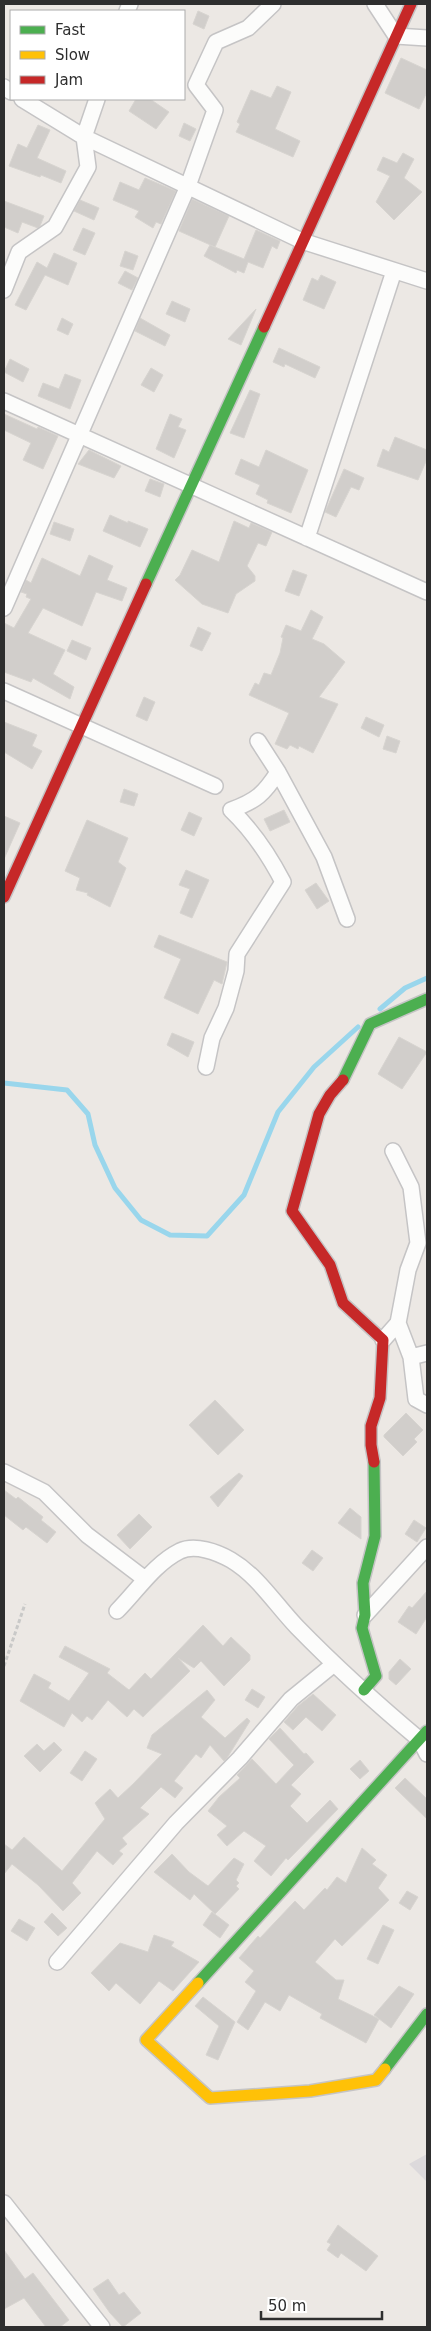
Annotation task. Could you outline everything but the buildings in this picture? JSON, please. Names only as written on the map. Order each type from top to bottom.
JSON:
[{"type":"street","points":[[4,608],[188,186],[215,110],[196,85],[216,42],[248,28],[273,4]]},
{"type":"street","points":[[375,4],[396,36]]},
{"type":"street","points":[[4,897],[410,4]]},
{"type":"street","points":[[396,36],[427,38]]},
{"type":"street","points":[[24,100],[84,137],[302,242],[427,281]]},
{"type":"street","points":[[4,290],[19,252],[55,227],[88,167],[84,137],[97,100]]},
{"type":"street","points":[[307,538],[394,271]]},
{"type":"street","points":[[4,401],[427,592]]},
{"type":"street","points":[[4,691],[215,786]]},
{"type":"street","points":[[258,741],[278,772],[324,857],[347,918]]},
{"type":"street","points":[[206,1066],[212,1038],[229,999],[236,971],[237,954],[283,882],[269,856],[250,828],[231,810],[252,802],[267,790],[278,772]]},
{"type":"street","points":[[383,1340],[343,1303],[330,1265],[302,1228],[292,1211],[294,1198],[319,1114],[330,1095],[345,1077],[353,1055],[370,1024],[427,999]]},
{"type":"street","points":[[364,1690],[376,1676],[362,1628],[365,1615],[363,1583],[375,1536],[376,1469],[371,1445],[371,1426],[380,1398],[383,1340],[398,1323],[408,1270],[418,1243],[411,1187],[393,1151]]},
{"type":"street","points":[[398,1323],[412,1357],[416,1399],[427,1405]]},
{"type":"street","points":[[412,1357],[427,1353]]},
{"type":"street","points":[[4,1472],[44,1492],[87,1535],[145,1579]]},
{"type":"street","points":[[365,1615],[427,1547]]},
{"type":"street","points":[[117,1611],[153,1571],[181,1550],[205,1549],[231,1560],[259,1582],[294,1624],[334,1664],[364,1690],[424,1736],[427,1754]]},
{"type":"street","points":[[57,1962],[176,1823],[240,1758],[291,1699],[334,1664]]},
{"type":"street","points":[[424,1736],[146,2040],[210,2098],[310,2091],[376,2080],[427,2014]]},
{"type":"street","points":[[4,2203],[100,2327]]},
{"type":"path","points":[[4,1666],[25,1604]]},
{"type":"shaded area","points":[[427,2154],[427,2182],[409,2164]]},
{"type":"waterway","points":[[380,1009],[405,988],[427,978]]},
{"type":"waterway","points":[[4,1083],[67,1090],[88,1114],[95,1145],[115,1188],[141,1220],[170,1235],[207,1236],[244,1195],[278,1112],[314,1067],[358,1027]]},
{"type":"traffic: fast","points":[[146,584],[264,327]]},
{"type":"traffic: fast","points":[[343,1080],[370,1024],[427,999]]},
{"type":"traffic: fast","points":[[364,1690],[376,1676],[362,1628],[365,1615],[363,1583],[375,1536],[374,1462]]},
{"type":"traffic: fast","points":[[198,1983],[427,1731]]},
{"type":"traffic: fast","points":[[385,2069],[427,2014]]},
{"type":"traffic: slow","points":[[198,1983],[146,2040],[210,2098],[310,2091],[376,2080],[385,2069]]},
{"type":"traffic: jam","points":[[264,327],[411,4]]},
{"type":"traffic: jam","points":[[4,897],[146,584]]},
{"type":"traffic: jam","points":[[343,1080],[330,1095],[319,1114],[292,1211],[330,1265],[343,1303],[383,1340],[380,1398],[371,1426],[371,1445],[374,1462]]}]
